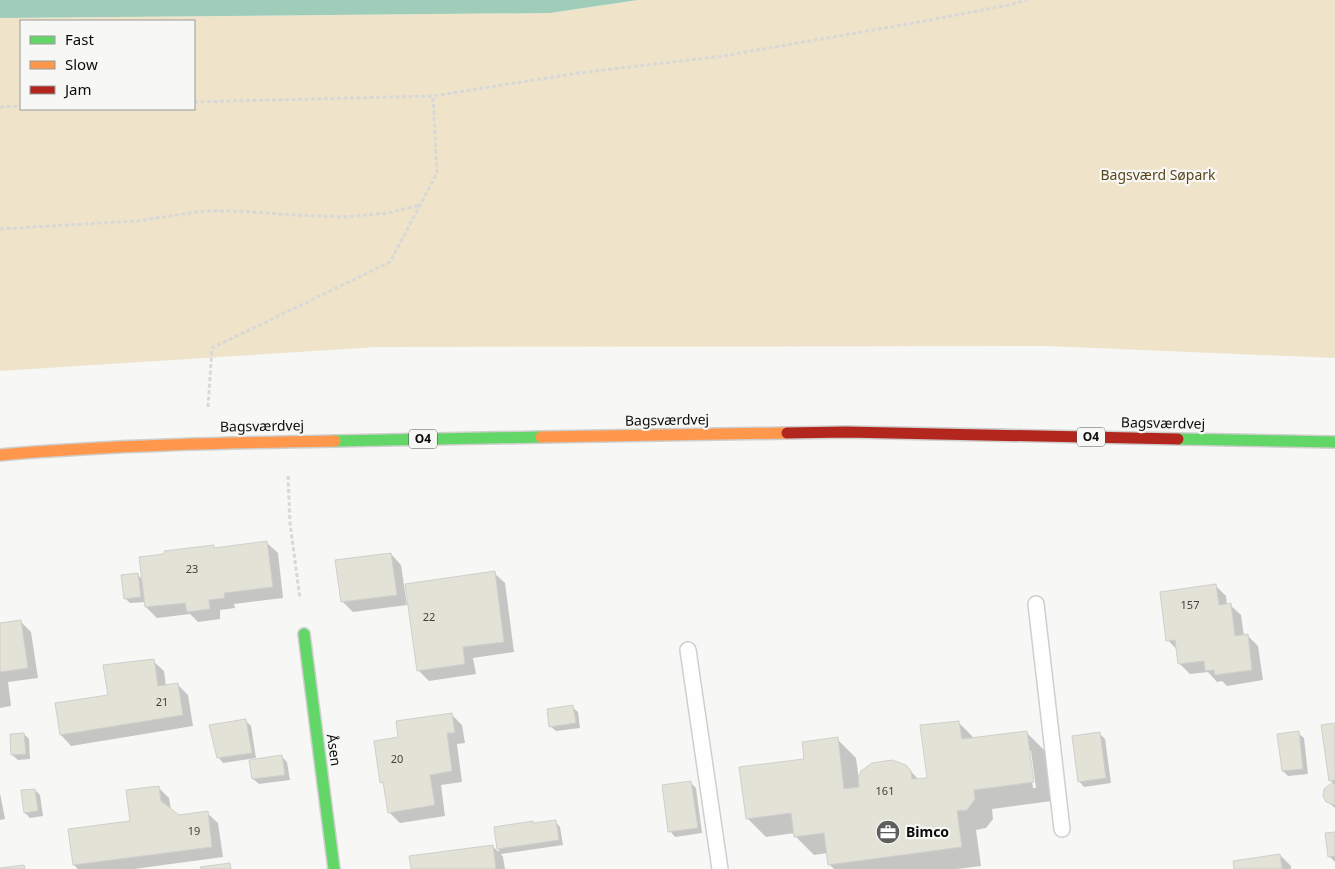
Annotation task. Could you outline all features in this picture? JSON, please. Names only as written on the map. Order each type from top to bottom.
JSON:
[{"type":"main road","name":"Bagsværdvej","points":[[0,455],[68,449],[205,443],[846,432],[1335,442]]},
{"type":"main road","name":"Åsen","points":[[304,634],[334,869]]},
{"type":"lane","points":[[1036,604],[1062,829]]},
{"type":"lane","points":[[688,650],[720,869]]},
{"type":"path","points":[[195,102],[433,96],[579,73],[723,56],[923,22],[1027,0]]},
{"type":"path","points":[[205,443],[212,348],[390,262],[437,173],[433,96]]},
{"type":"path","points":[[0,107],[20,106]]},
{"type":"path","points":[[0,229],[136,221],[204,211],[344,217],[388,213],[420,205]]},
{"type":"path","points":[[286,441],[290,523],[298,583]]},
{"type":"green space","name":"Bagsværd Søpark","points":[[638,0],[1335,0],[1335,358],[1047,346],[378,347],[0,371],[0,18],[550,13]]},
{"type":"shaded area","points":[[0,0],[638,0],[550,13],[0,18]]},
{"type":"building","points":[[267,541],[273,587],[224,593],[225,598],[209,600],[210,609],[187,612],[185,603],[145,607],[139,557],[164,554],[164,551],[214,545],[214,548]]},
{"type":"building","points":[[391,553],[397,595],[341,602],[335,560]]},
{"type":"building","points":[[495,571],[504,642],[463,647],[465,664],[417,671],[405,584]]},
{"type":"building","points":[[138,573],[141,597],[124,599],[121,575]]},
{"type":"building","points":[[1216,584],[1219,605],[1231,603],[1235,636],[1248,634],[1252,670],[1215,675],[1214,670],[1205,671],[1204,661],[1178,664],[1175,640],[1166,641],[1160,592]]},
{"type":"building","points":[[21,620],[28,668],[0,672],[0,623]]},
{"type":"building","points":[[154,659],[158,686],[178,683],[183,715],[60,735],[55,703],[108,695],[103,665]]},
{"type":"building","points":[[573,705],[576,723],[549,727],[547,709]]},
{"type":"building","points":[[452,713],[455,733],[447,733],[452,771],[430,775],[435,805],[388,813],[383,782],[380,783],[374,741],[398,737],[396,721]]},
{"type":"building","points":[[246,719],[252,753],[217,758],[209,725]]},
{"type":"building","points":[[959,721],[962,739],[1027,731],[1034,782],[974,790],[975,799],[967,810],[957,811],[962,847],[828,865],[824,833],[794,837],[791,813],[746,819],[739,767],[804,759],[802,742],[838,737],[844,789],[859,787],[858,778],[861,771],[872,763],[892,760],[906,765],[911,771],[912,779],[927,778],[920,725]]},
{"type":"building","points":[[1335,723],[1335,780],[1329,781],[1321,725]]},
{"type":"building","points":[[1299,731],[1303,769],[1282,771],[1277,734]]},
{"type":"building","points":[[1100,732],[1106,778],[1078,782],[1072,736]]},
{"type":"building","points":[[24,733],[26,754],[11,755],[10,734]]},
{"type":"building","points":[[282,755],[285,775],[252,779],[249,760]]},
{"type":"building","points":[[691,781],[698,828],[668,832],[662,785]]},
{"type":"building","points":[[1332,783],[1335,784],[1335,805],[1326,802],[1323,796],[1324,789]]},
{"type":"building","points":[[159,786],[161,801],[179,815],[208,811],[212,847],[73,865],[68,829],[130,821],[126,790]]},
{"type":"building","points":[[35,789],[38,811],[24,813],[21,790]]},
{"type":"building","points":[[556,820],[559,840],[497,849],[494,827],[533,821],[533,823]]},
{"type":"building","points":[[1335,832],[1335,856],[1328,857],[1325,833]]},
{"type":"building","points":[[493,845],[496,869],[411,869],[409,856]]},
{"type":"building","points":[[1280,854],[1282,869],[1234,869],[1233,861]]},
{"type":"building","points":[[230,863],[231,869],[201,869],[200,867]]},
{"type":"building","points":[[24,865],[25,869],[0,869],[0,868]]},
{"type":"traffic: fast","points":[[335,441],[541,437]]},
{"type":"traffic: fast","points":[[1178,439],[1335,442]]},
{"type":"traffic: fast","points":[[304,634],[334,869]]},
{"type":"traffic: slow","points":[[541,437],[787,433]]},
{"type":"traffic: slow","points":[[0,455],[126,447],[335,441]]},
{"type":"traffic: jam","points":[[787,433],[846,432],[1178,439]]},
{"type":"place","name":"Bimco","points":[[888,832]]}]
